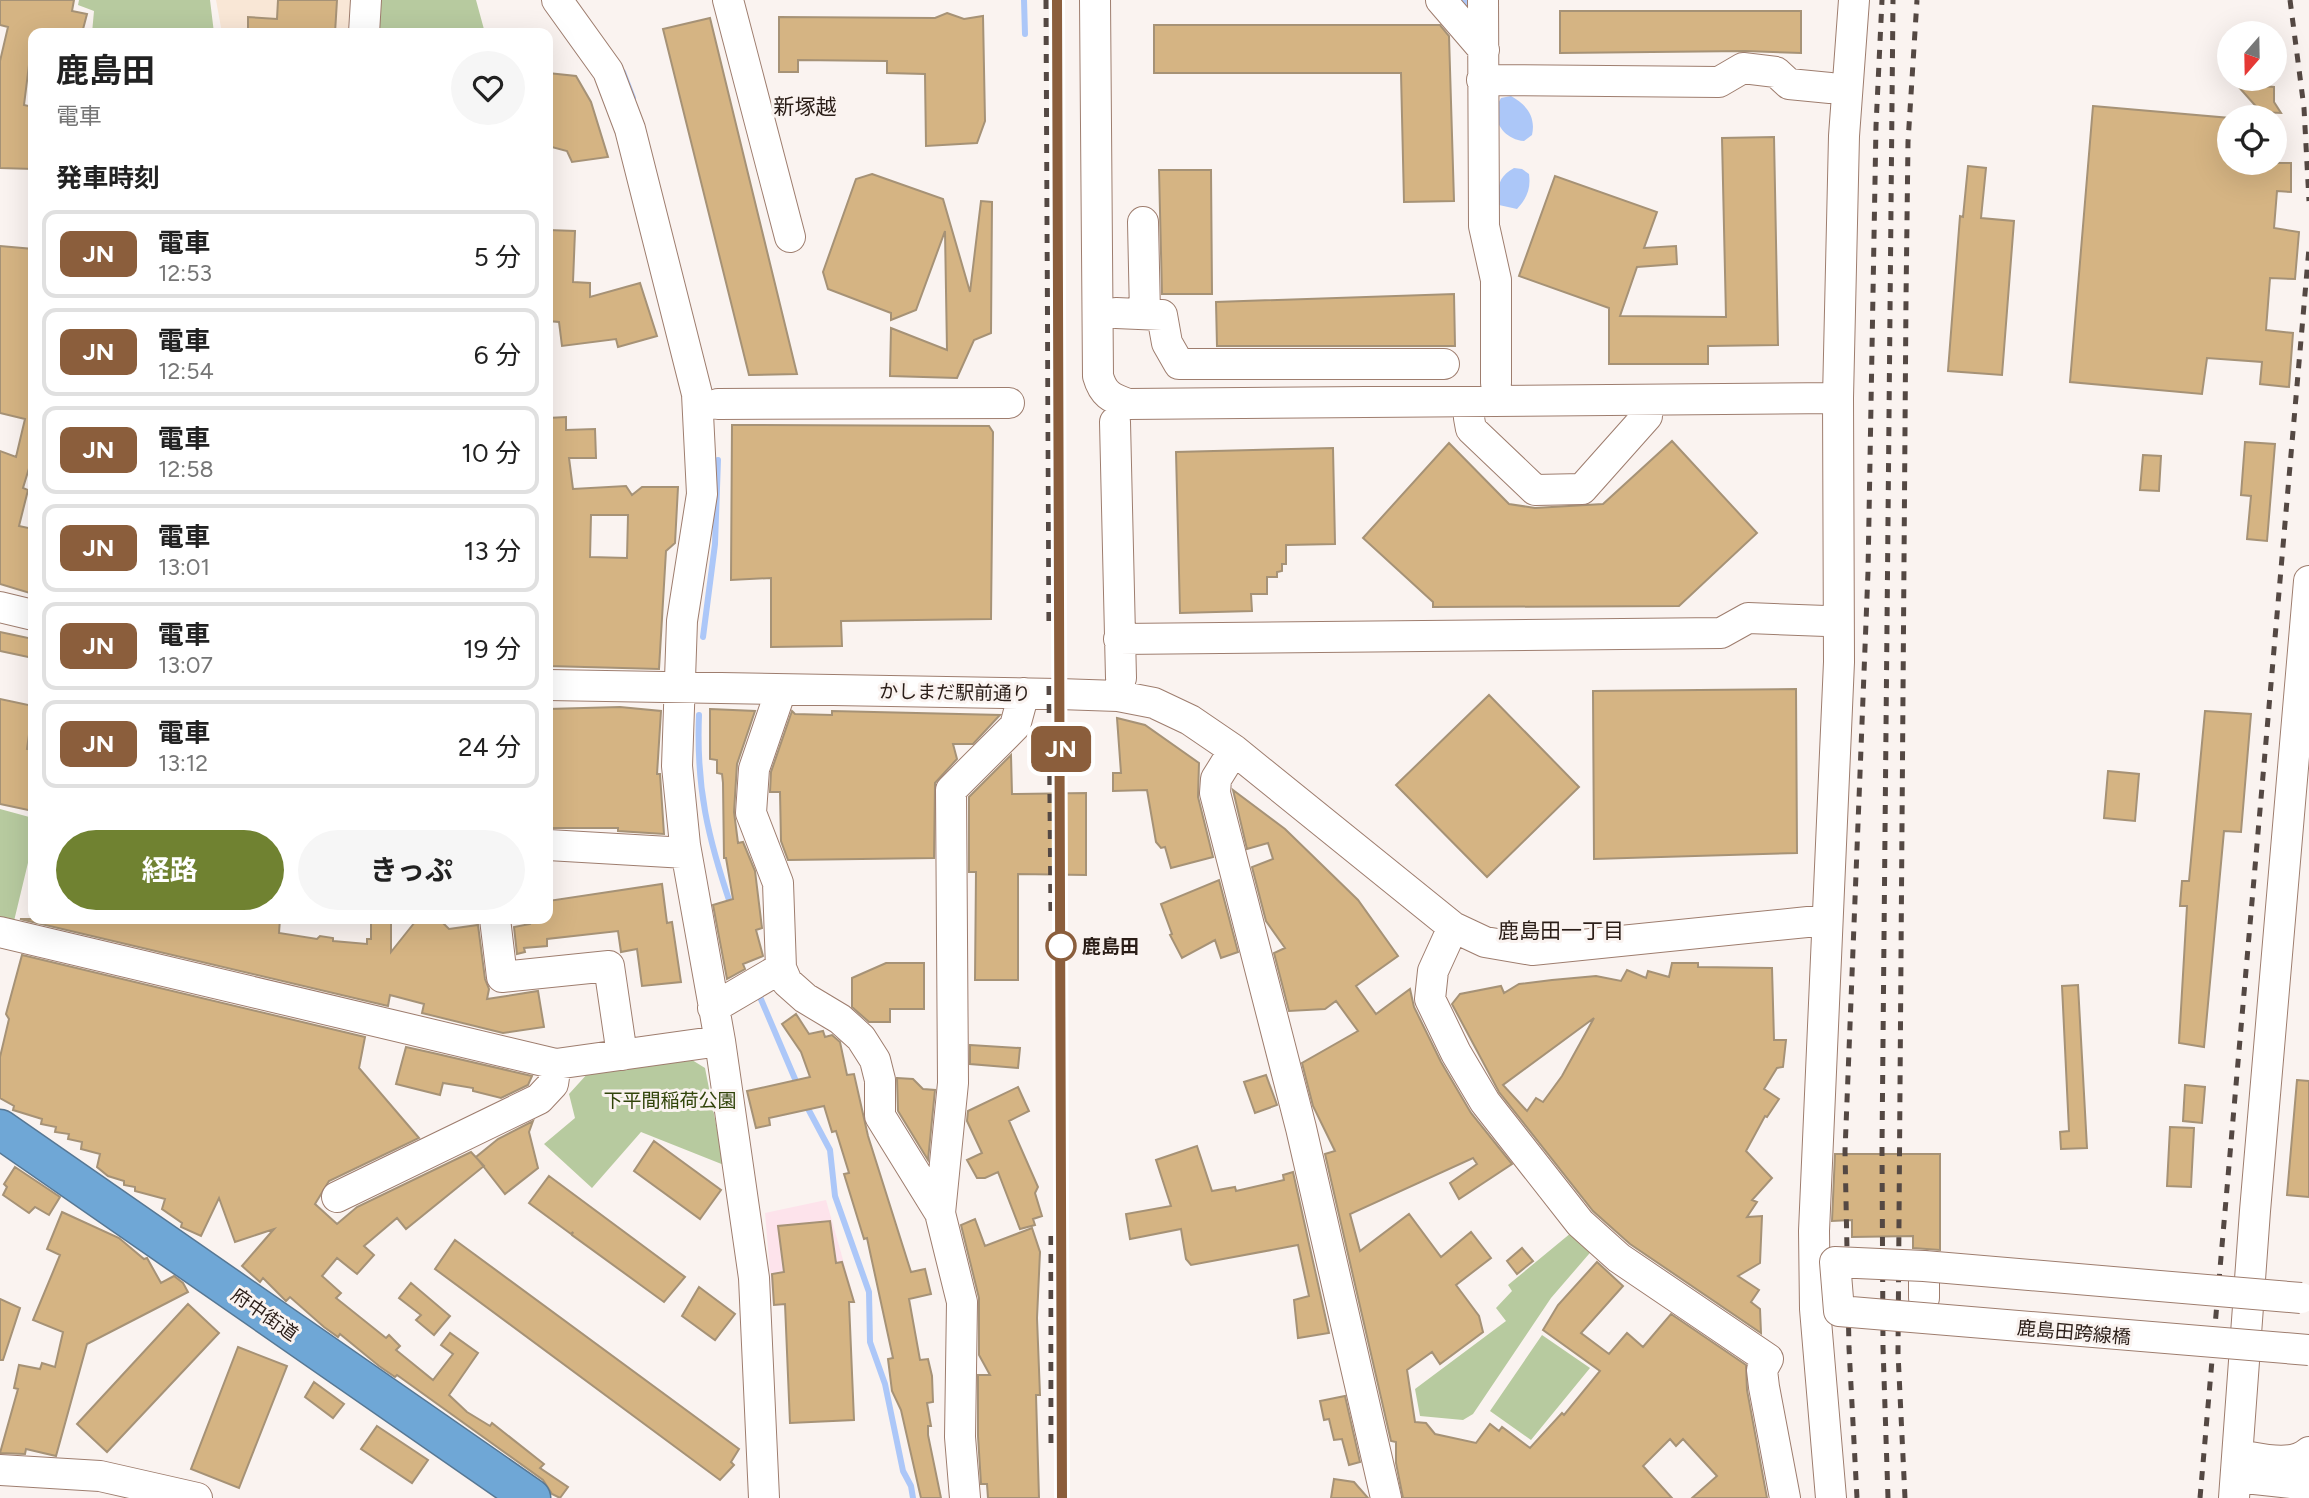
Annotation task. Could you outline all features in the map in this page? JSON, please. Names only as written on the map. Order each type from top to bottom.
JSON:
[{"type":"highway","name":"府中街道","points":[[0,1129],[531,1498]]},
{"type":"street","points":[[365,28],[366,0]]},
{"type":"street","points":[[557,0],[608,71],[630,129],[698,394],[702,494],[682,621],[677,766],[686,853],[720,1041],[754,1278],[764,1498]]},
{"type":"street","points":[[728,0],[790,237]]},
{"type":"street","points":[[1095,0],[1098,376],[1102,388],[1110,398],[1128,404],[1838,398]]},
{"type":"street","points":[[1441,0],[1483,50]]},
{"type":"street","points":[[1483,0],[1484,226],[1496,280],[1496,383]]},
{"type":"street","points":[[1831,1498],[1827,1310],[1814,1231],[1839,662],[1838,398],[1844,136],[1854,0]]},
{"type":"street","points":[[1482,80],[1719,82],[1743,68],[1776,72],[1789,84],[1830,88]]},
{"type":"street","points":[[1143,222],[1130,313],[1162,316],[1167,342],[1179,364],[1444,363]]},
{"type":"street","points":[[718,404],[1009,403]]},
{"type":"street","points":[[1469,418],[1471,429],[1535,490],[1558,490],[1582,489],[1647,416]]},
{"type":"street","points":[[1115,422],[1121,678]]},
{"type":"street","points":[[2236,1477],[2255,1211],[2309,581]]},
{"type":"street","points":[[0,607],[28,614]]},
{"type":"street","points":[[1119,639],[1721,633],[1748,618],[1826,621]]},
{"type":"street","name":"かしまだ駅前通り","points":[[553,685],[1118,696],[1154,703],[1190,720],[1234,750],[1453,926],[1485,942],[1532,950],[1826,931]]},
{"type":"street","points":[[781,690],[754,769],[751,813],[778,883],[782,968],[788,982],[805,998],[840,1019],[861,1038],[875,1060],[880,1080],[880,1116],[940,1213],[962,1302],[960,1437],[965,1498]]},
{"type":"street","points":[[940,1213],[953,1083],[951,790],[1015,726],[1024,693]]},
{"type":"street","points":[[1234,750],[1216,779],[1215,793],[1301,1128],[1386,1498]]},
{"type":"street","points":[[553,845],[686,853]]},
{"type":"street","points":[[496,924],[502,977],[609,966],[622,1055]]},
{"type":"street","points":[[1453,926],[1433,971],[1430,999],[1456,1053],[1485,1102],[1580,1223],[1619,1258],[1768,1359],[1762,1370],[1764,1387],[1785,1498]]},
{"type":"street","points":[[0,932],[556,1064],[720,1041]]},
{"type":"street","points":[[713,1008],[782,968]]},
{"type":"street","points":[[337,1197],[539,1099],[553,1084],[556,1064]]},
{"type":"street","points":[[1827,1310],[1835,1262],[1924,1266],[2301,1298]]},
{"type":"street","points":[[1923,1298],[1924,1266]]},
{"type":"street","name":"鹿島田跨線橋","points":[[1827,1310],[2309,1350]]},
{"type":"street","points":[[2236,1477],[2300,1460],[2309,1452]]},
{"type":"street","points":[[0,1471],[100,1476],[197,1498]]},
{"type":"street","points":[[2236,1477],[2309,1485]]},
{"type":"shaded area","points":[[216,0],[355,0],[354,28],[221,28]]},
{"type":"shaded area","points":[[826,1200],[855,1302],[773,1306],[765,1213]]},
{"type":"green space","points":[[79,0],[210,0],[213,28],[92,28],[94,11],[78,5]]},
{"type":"green space","points":[[375,0],[476,0],[484,28],[374,28]]},
{"type":"green space","points":[[0,809],[28,817],[28,863],[14,921],[0,925]]},
{"type":"green space","name":"下平間稲荷公園","points":[[684,1055],[705,1068],[724,1165],[641,1132],[592,1188],[544,1144],[575,1118],[569,1094],[589,1072]]},
{"type":"green space","points":[[1577,1228],[1595,1247],[1551,1298],[1473,1414],[1463,1420],[1420,1416],[1415,1389],[1506,1321],[1496,1308],[1512,1291],[1508,1285]]},
{"type":"green space","points":[[1542,1335],[1590,1368],[1531,1440],[1490,1411]]},
{"type":"water","points":[[1511,96],[1522,103],[1533,123],[1532,135],[1524,141],[1504,132],[1497,119],[1496,112],[1501,98]]},
{"type":"water","points":[[1514,168],[1529,174],[1528,193],[1517,209],[1499,205],[1500,183],[1504,175]]},
{"type":"building","points":[[0,0],[74,0],[72,11],[87,14],[83,28],[28,28],[28,73],[24,105],[28,106],[28,169],[0,168],[0,61],[8,27],[0,25]]},
{"type":"building","points":[[278,0],[337,0],[335,28],[248,28],[248,17],[277,19]]},
{"type":"building","points":[[1560,11],[1801,11],[1801,53],[1560,53]]},
{"type":"building","points":[[947,13],[964,19],[983,16],[985,121],[977,143],[926,146],[925,74],[887,73],[887,61],[798,60],[798,72],[779,72],[779,17],[935,18]]},
{"type":"building","points":[[710,18],[797,374],[749,375],[663,29]]},
{"type":"building","points":[[1154,25],[1440,25],[1449,36],[1454,201],[1404,202],[1401,73],[1154,73]]},
{"type":"building","points":[[553,74],[576,76],[591,102],[608,157],[572,162],[567,151],[553,147]]},
{"type":"building","points":[[2242,91],[2274,91],[2276,105],[2255,105]]},
{"type":"building","points":[[2093,106],[2217,117],[2217,175],[2287,175],[2287,163],[2291,163],[2291,192],[2277,191],[2274,228],[2299,232],[2295,279],[2270,278],[2266,330],[2293,333],[2289,387],[2260,384],[2262,362],[2207,358],[2202,394],[2070,382]]},
{"type":"building","points":[[1774,137],[1778,345],[1708,346],[1708,364],[1609,364],[1609,308],[1519,276],[1555,176],[1657,212],[1644,248],[1676,246],[1677,264],[1637,267],[1620,316],[1726,317],[1722,138]]},
{"type":"building","points":[[1968,166],[1986,168],[1981,218],[2014,221],[2002,375],[1948,371],[1960,216],[1963,217]]},
{"type":"building","points":[[1159,170],[1211,170],[1212,294],[1162,294]]},
{"type":"building","points":[[872,174],[943,199],[970,292],[981,201],[992,202],[991,333],[974,340],[957,378],[890,376],[891,328],[947,350],[945,231],[916,310],[891,320],[891,313],[828,289],[823,272],[856,179]]},
{"type":"building","points":[[553,230],[575,231],[573,282],[590,283],[590,297],[640,283],[657,336],[618,347],[616,339],[562,346],[559,322],[553,321]]},
{"type":"building","points":[[0,246],[28,249],[28,472],[23,488],[28,490],[19,526],[28,528],[28,592],[0,584],[0,451],[16,457],[25,419],[0,413]]},
{"type":"building","points":[[1454,294],[1455,346],[1217,346],[1216,302]]},
{"type":"building","points":[[566,417],[566,430],[595,429],[596,458],[569,458],[573,489],[626,486],[632,495],[642,487],[678,487],[675,543],[666,551],[659,669],[553,666],[553,418]],"holes":[[[591,515],[628,515],[627,558],[590,557]]]},
{"type":"building","points":[[732,425],[989,426],[993,432],[991,619],[841,621],[842,646],[771,647],[771,578],[731,580]]},
{"type":"building","points":[[1672,441],[1757,533],[1679,606],[1433,607],[1433,602],[1363,538],[1449,443],[1509,504],[1535,508],[1603,504]]},
{"type":"building","points":[[2245,442],[2275,444],[2267,541],[2247,539],[2251,496],[2241,495]]},
{"type":"building","points":[[1333,448],[1335,544],[1286,545],[1286,564],[1282,564],[1282,571],[1277,572],[1277,577],[1267,577],[1267,594],[1251,594],[1252,611],[1180,613],[1176,452]]},
{"type":"building","points":[[2143,455],[2161,456],[2159,491],[2140,490]]},
{"type":"building","points":[[0,632],[28,638],[28,657],[0,651]]},
{"type":"building","points":[[1796,689],[1797,853],[1594,859],[1593,691]]},
{"type":"building","points":[[1489,695],[1579,787],[1487,877],[1396,785]]},
{"type":"building","points":[[0,699],[28,705],[28,810],[0,804]]},
{"type":"building","points":[[620,707],[661,711],[657,774],[660,774],[664,834],[618,831],[618,828],[553,828],[553,709]]},
{"type":"building","points":[[710,709],[755,711],[737,764],[734,812],[738,843],[743,842],[755,871],[762,928],[756,930],[763,956],[743,964],[745,969],[727,979],[713,905],[733,899],[724,858],[722,774],[717,773],[717,760],[710,759]]},
{"type":"building","points":[[792,711],[795,714],[832,715],[832,711],[1000,715],[973,744],[953,744],[957,759],[935,783],[934,858],[788,860],[781,841],[780,792],[770,792],[771,772]]},
{"type":"building","points":[[2205,711],[2251,714],[2241,832],[2224,831],[2204,1047],[2179,1043],[2187,906],[2180,906],[2182,881],[2189,881]]},
{"type":"building","points":[[1117,718],[1145,725],[1199,763],[1198,797],[1213,857],[1171,868],[1165,847],[1161,848],[1156,842],[1147,790],[1113,791],[1113,773],[1121,773]]},
{"type":"building","points":[[1011,755],[1012,794],[1086,793],[1086,875],[1018,874],[1018,980],[975,980],[976,872],[969,872],[969,797]]},
{"type":"building","points":[[2108,771],[2139,774],[2135,821],[2104,818]]},
{"type":"building","points":[[1233,790],[1285,829],[1358,900],[1398,956],[1356,986],[1376,1014],[1410,989],[1414,1007],[1441,1062],[1471,1113],[1512,1164],[1459,1199],[1450,1183],[1477,1164],[1473,1158],[1350,1214],[1360,1251],[1409,1214],[1441,1257],[1471,1232],[1491,1258],[1456,1285],[1479,1316],[1483,1332],[1440,1364],[1432,1352],[1407,1370],[1415,1422],[1426,1423],[1435,1434],[1476,1443],[1490,1424],[1499,1431],[1502,1427],[1530,1448],[1562,1413],[1564,1415],[1600,1371],[1543,1330],[1558,1305],[1597,1262],[1623,1286],[1581,1333],[1609,1354],[1627,1333],[1643,1347],[1671,1314],[1746,1365],[1747,1390],[1767,1498],[1692,1498],[1717,1476],[1683,1439],[1676,1446],[1670,1439],[1643,1466],[1672,1498],[1403,1498],[1396,1463],[1396,1442],[1391,1441],[1325,1154],[1335,1151],[1313,1106],[1302,1063],[1358,1031],[1336,1001],[1325,1009],[1289,1011],[1274,953],[1285,948],[1266,921],[1252,867],[1273,859],[1268,843],[1247,849]]},
{"type":"building","points":[[1219,880],[1238,952],[1221,958],[1215,940],[1182,958],[1170,935],[1172,934],[1161,904]]},
{"type":"building","points":[[662,884],[667,923],[672,922],[681,982],[642,986],[637,949],[621,952],[618,931],[547,939],[547,946],[524,948],[525,952],[517,954],[514,927],[553,924],[553,900]]},
{"type":"building","points":[[41,924],[280,924],[279,933],[317,939],[320,936],[333,938],[333,941],[367,944],[367,939],[371,939],[371,924],[391,924],[391,952],[413,924],[444,924],[449,929],[478,925],[485,979],[489,989],[487,999],[538,991],[544,1027],[503,1033],[422,1013],[424,1004],[390,995],[388,1006]]},
{"type":"building","points":[[22,955],[365,1037],[359,1068],[419,1138],[329,1181],[315,1204],[337,1224],[357,1207],[471,1152],[484,1166],[406,1229],[397,1218],[364,1246],[374,1255],[357,1274],[337,1258],[322,1276],[341,1293],[336,1298],[386,1338],[389,1335],[400,1346],[396,1350],[433,1380],[453,1354],[441,1345],[450,1333],[478,1353],[449,1395],[467,1412],[490,1426],[492,1423],[544,1464],[540,1468],[568,1487],[560,1498],[552,1494],[543,1480],[397,1375],[395,1377],[379,1366],[340,1334],[338,1337],[324,1327],[290,1297],[286,1301],[263,1278],[260,1282],[242,1266],[274,1229],[235,1242],[219,1198],[201,1236],[181,1227],[182,1223],[162,1209],[165,1199],[135,1191],[135,1187],[124,1185],[124,1181],[108,1176],[97,1167],[100,1154],[81,1149],[82,1142],[68,1139],[69,1134],[55,1132],[56,1127],[41,1124],[42,1119],[13,1110],[14,1106],[0,1098],[0,1057],[9,1019],[6,1014]]},
{"type":"building","points":[[886,963],[924,963],[924,1009],[890,1009],[890,1022],[869,1022],[852,1007],[852,978]]},
{"type":"building","points":[[1672,963],[1698,963],[1698,967],[1772,968],[1774,1040],[1786,1040],[1783,1067],[1777,1068],[1764,1089],[1779,1099],[1767,1117],[1765,1116],[1746,1151],[1772,1178],[1752,1200],[1757,1202],[1747,1217],[1762,1216],[1760,1263],[1738,1276],[1759,1290],[1751,1302],[1760,1309],[1761,1333],[1630,1244],[1593,1211],[1499,1092],[1452,1004],[1460,994],[1501,986],[1504,993],[1519,984],[1552,980],[1596,976],[1621,981],[1627,970],[1646,978],[1648,971],[1669,977]],"holes":[[[1594,1018],[1562,1076],[1543,1102],[1536,1098],[1527,1111],[1503,1085]]]},
{"type":"building","points":[[2078,985],[2087,1148],[2061,1149],[2060,1132],[2069,1131],[2062,986]]},
{"type":"building","points":[[796,1014],[809,1034],[823,1031],[825,1037],[832,1035],[840,1042],[847,1075],[854,1074],[868,1136],[911,1272],[925,1269],[931,1294],[909,1299],[920,1360],[928,1359],[932,1376],[933,1402],[927,1403],[931,1426],[928,1426],[928,1435],[941,1498],[921,1498],[901,1410],[892,1391],[888,1359],[893,1358],[867,1238],[864,1239],[844,1174],[849,1173],[836,1131],[832,1132],[824,1106],[769,1118],[770,1125],[756,1128],[747,1091],[810,1077],[801,1052],[782,1024]]},
{"type":"building","points":[[970,1045],[1020,1048],[1018,1068],[970,1064]]},
{"type":"building","points":[[406,1047],[532,1076],[528,1085],[501,1098],[473,1091],[473,1088],[443,1083],[440,1095],[396,1084]]},
{"type":"building","points":[[1266,1075],[1277,1105],[1255,1113],[1244,1082]]},
{"type":"building","points":[[897,1078],[913,1079],[923,1089],[935,1090],[928,1160],[898,1111]]},
{"type":"building","points":[[2297,1080],[2309,1081],[2309,1197],[2287,1195]]},
{"type":"building","points":[[2185,1085],[2205,1087],[2202,1123],[2183,1121]]},
{"type":"building","points":[[1018,1087],[1029,1111],[1009,1121],[1038,1187],[1035,1193],[1042,1216],[1033,1219],[1035,1225],[1020,1229],[998,1172],[985,1178],[977,1178],[967,1160],[982,1153],[967,1121],[968,1111]]},
{"type":"building","points":[[533,1121],[529,1132],[538,1168],[505,1194],[476,1157],[498,1139]]},
{"type":"building","points":[[2170,1127],[2194,1128],[2191,1187],[2167,1186]]},
{"type":"building","points":[[654,1141],[721,1190],[700,1219],[634,1171]]},
{"type":"building","points":[[1197,1146],[1212,1191],[1235,1187],[1236,1191],[1284,1180],[1283,1175],[1293,1172],[1329,1333],[1298,1338],[1294,1300],[1309,1296],[1298,1245],[1191,1265],[1186,1259],[1181,1229],[1130,1239],[1126,1214],[1171,1206],[1156,1160]]},
{"type":"building","points":[[1835,1154],[1940,1154],[1940,1250],[1913,1248],[1913,1236],[1852,1237],[1852,1220],[1832,1221]]},
{"type":"building","points":[[15,1167],[60,1197],[49,1215],[35,1207],[29,1213],[3,1195],[7,1187],[4,1184]]},
{"type":"building","points":[[549,1176],[685,1277],[664,1302],[572,1235],[573,1232],[571,1234],[529,1203]]},
{"type":"building","points":[[62,1212],[119,1238],[144,1259],[147,1258],[161,1283],[174,1276],[183,1283],[188,1292],[87,1344],[56,1456],[26,1449],[25,1454],[0,1453],[18,1389],[14,1388],[19,1365],[40,1369],[42,1363],[55,1367],[63,1332],[33,1320],[60,1255],[47,1249]]},
{"type":"building","points":[[975,1219],[985,1246],[1032,1228],[1040,1252],[1037,1318],[1040,1395],[1036,1395],[1039,1498],[988,1498],[987,1484],[981,1484],[978,1375],[990,1375],[979,1355],[979,1298],[961,1225]]},
{"type":"building","points":[[830,1221],[836,1263],[842,1262],[854,1302],[849,1302],[854,1420],[790,1423],[785,1304],[774,1305],[772,1274],[784,1272],[778,1226]]},
{"type":"building","points":[[455,1240],[739,1449],[731,1462],[734,1465],[720,1480],[435,1269]]},
{"type":"building","points":[[1522,1248],[1533,1261],[1517,1274],[1507,1261]]},
{"type":"building","points":[[411,1283],[450,1316],[434,1335],[416,1320],[421,1315],[399,1298]]},
{"type":"building","points":[[699,1287],[735,1314],[715,1340],[682,1316]]},
{"type":"building","points":[[0,1299],[20,1308],[3,1360],[0,1360]]},
{"type":"building","points":[[188,1304],[219,1333],[107,1452],[77,1424]]},
{"type":"building","points":[[238,1347],[287,1366],[239,1488],[191,1469]]},
{"type":"building","points":[[314,1382],[344,1404],[333,1418],[305,1397]]},
{"type":"building","points":[[1345,1396],[1360,1462],[1349,1465],[1342,1439],[1334,1440],[1329,1419],[1324,1420],[1320,1401]]},
{"type":"building","points":[[377,1426],[428,1460],[412,1483],[361,1449]]},
{"type":"building","points":[[1334,1479],[1354,1482],[1368,1498],[1331,1498]]},
{"type":"waterway","points":[[1024,0],[1025,34]]},
{"type":"waterway","points":[[1465,0],[1470,15]]},
{"type":"waterway","points":[[623,72],[633,98]]},
{"type":"waterway","points":[[703,637],[715,544],[718,460]]},
{"type":"waterway","points":[[699,715],[700,766],[705,812],[731,906]]},
{"type":"waterway","points":[[757,990],[798,1086]]},
{"type":"waterway","points":[[805,1103],[830,1150],[835,1196],[869,1292],[870,1342],[885,1384],[903,1471],[911,1486],[913,1498]]},
{"type":"railway","points":[[1046,0],[1049,630]]},
{"type":"railway","points":[[1057,0],[1062,1498]]},
{"type":"railway","points":[[1857,1498],[1849,1348],[1845,1151],[1868,572],[1876,126],[1882,0]]},
{"type":"railway","points":[[1888,1498],[1883,1347],[1882,1147],[1893,0]]},
{"type":"railway","points":[[1905,1498],[1898,1353],[1906,299],[1908,142],[1917,0]]},
{"type":"railway","points":[[2290,0],[2304,108],[2309,201]]},
{"type":"railway","points":[[2200,1498],[2309,248]]},
{"type":"railway","points":[[1049,686],[1051,914]]},
{"type":"railway","points":[[1051,1236],[1051,1449]]},
{"type":"train","name":"JN","points":[[1057,0],[1059,694],[1062,786],[1062,1498]]},
{"type":"place","name":"鹿島田","points":[[1061,946]]},
{"type":"district","name":"新塚越","points":[[805,107]]},
{"type":"district","name":"鹿島田一丁目","points":[[1561,931]]}]
